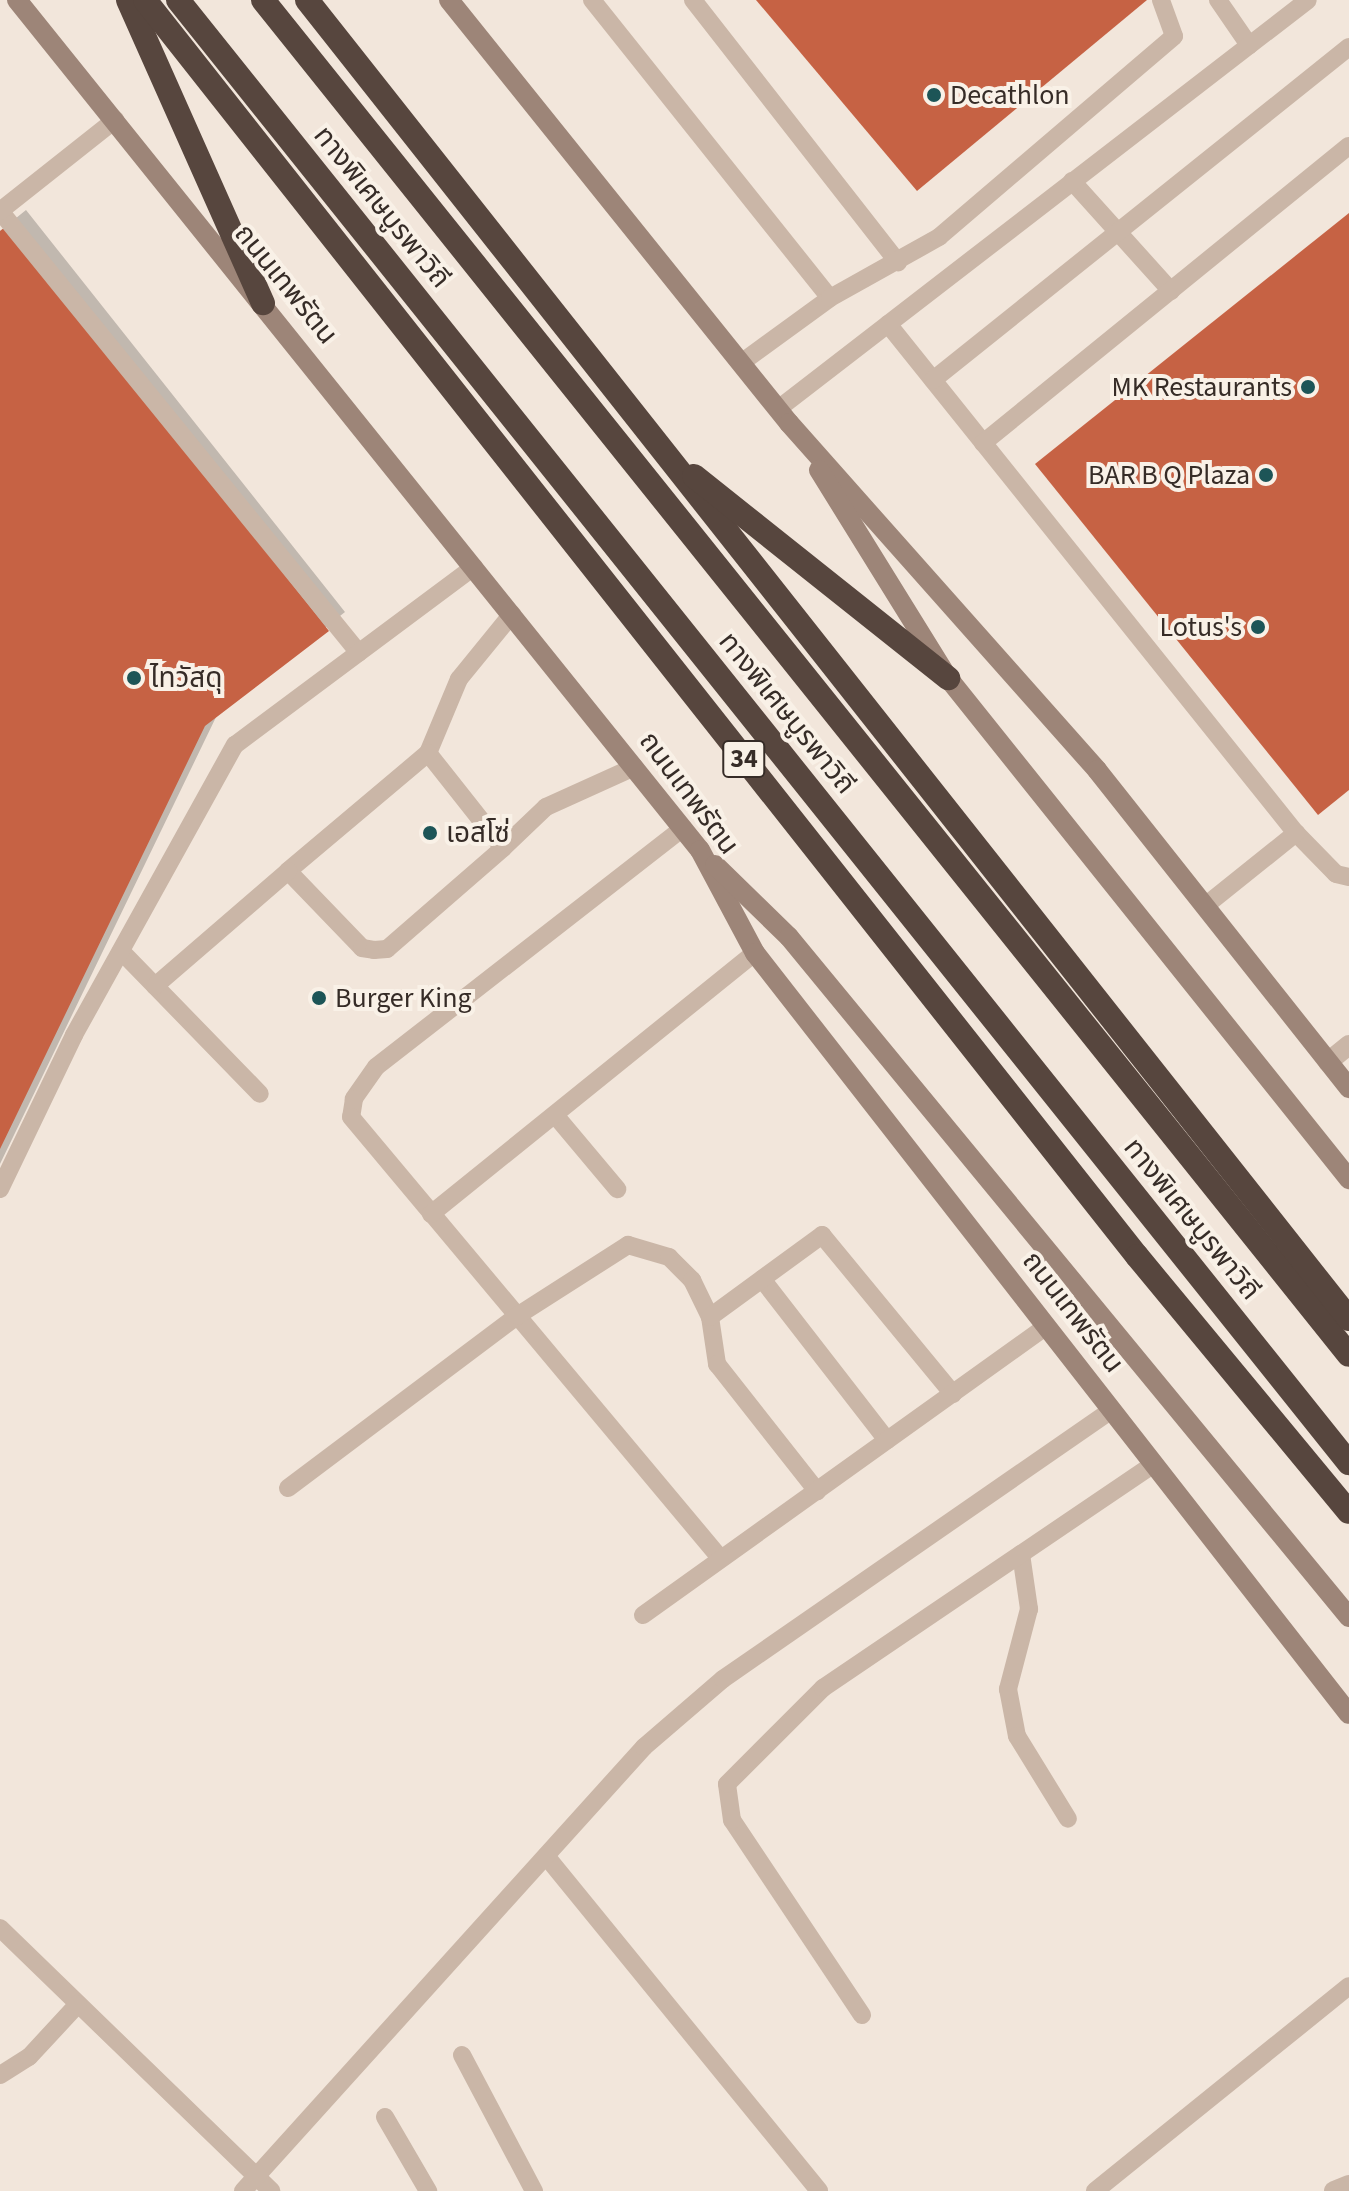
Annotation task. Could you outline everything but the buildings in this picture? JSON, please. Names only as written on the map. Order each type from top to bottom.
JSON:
[{"type":"highway","points":[[128,0],[263,303]]},
{"type":"highway","name":"34","points":[[145,0],[1137,1256],[1349,1512]]},
{"type":"highway","name":"ทางพิเศษบูรพาวิถี","points":[[178,0],[1349,1463]]},
{"type":"highway","name":"ทางพิเศษบูรพาวิถี","points":[[263,0],[1349,1355]]},
{"type":"highway","points":[[307,0],[1349,1319]]},
{"type":"highway","points":[[661,449],[948,678]]},
{"type":"main road","name":"ถนนเทพรัตน","points":[[17,0],[683,828],[700,850],[755,953],[1349,1714]]},
{"type":"main road","points":[[449,0],[784,416],[1097,770],[1349,1088]]},
{"type":"main road","points":[[784,416],[948,678],[1349,1179]]},
{"type":"main road","points":[[700,850],[789,937],[1349,1617]]},
{"type":"street","points":[[1328,1062],[1349,1045]]},
{"type":"street","points":[[1334,2191],[1349,2185]]},
{"type":"lane","points":[[592,0],[830,298]]},
{"type":"lane","points":[[693,0],[898,262]]},
{"type":"lane","points":[[741,363],[830,298],[939,237],[1174,36],[1161,0]]},
{"type":"lane","points":[[1218,0],[1249,45]]},
{"type":"lane","points":[[784,416],[888,324],[1308,0]]},
{"type":"lane","points":[[933,380],[1120,235],[1349,47]]},
{"type":"lane","points":[[115,120],[0,211],[359,653]]},
{"type":"lane","points":[[983,443],[1349,146]]},
{"type":"lane","points":[[1072,181],[1171,291]]},
{"type":"lane","points":[[888,324],[1296,833],[1336,874],[1349,877]]},
{"type":"lane","points":[[0,1189],[121,951],[235,745],[474,567]]},
{"type":"lane","points":[[155,986],[428,753],[459,679],[512,614]]},
{"type":"lane","points":[[428,753],[503,848]]},
{"type":"lane","points":[[288,871],[362,948],[387,949],[546,807],[634,767]]},
{"type":"lane","points":[[683,828],[364,1083],[351,1117],[721,1559]]},
{"type":"lane","points":[[1205,906],[1296,833]]},
{"type":"lane","points":[[121,951],[260,1094]]},
{"type":"lane","points":[[431,1214],[755,953]]},
{"type":"lane","points":[[555,1115],[617,1189]]},
{"type":"lane","points":[[710,1317],[822,1235],[953,1394]]},
{"type":"lane","points":[[288,1488],[517,1316],[628,1245],[669,1257],[692,1280],[710,1317],[717,1364],[817,1491]]},
{"type":"lane","points":[[762,1279],[887,1440]]},
{"type":"lane","points":[[643,1615],[1046,1326]]},
{"type":"lane","points":[[243,2191],[644,1747],[723,1679],[1111,1410]]},
{"type":"lane","points":[[862,2015],[732,1820],[727,1784],[823,1688],[1154,1464]]},
{"type":"lane","points":[[1021,1554],[1029,1609],[1014,1654],[1011,1704],[1017,1736],[1068,1819]]},
{"type":"lane","points":[[546,1856],[819,2191]]},
{"type":"lane","points":[[1,1931],[271,2191]]},
{"type":"lane","points":[[1095,2191],[1349,1986]]},
{"type":"lane","points":[[0,2075],[29,2057],[78,2004]]},
{"type":"lane","points":[[462,2055],[534,2191]]},
{"type":"lane","points":[[385,2117],[428,2191]]},
{"type":"place","name":"Decathlon","points":[[934,95]]},
{"type":"place","name":"MK Restaurants","points":[[1308,387]]},
{"type":"place","name":"BAR B Q Plaza","points":[[1266,475]]},
{"type":"place","name":"Lotus's","points":[[1258,627]]},
{"type":"place","name":"ไทวัสดุ","points":[[134,678]]},
{"type":"place","name":"เอสโซ่","points":[[430,833]]},
{"type":"place","name":"Burger King","points":[[319,998]]}]
